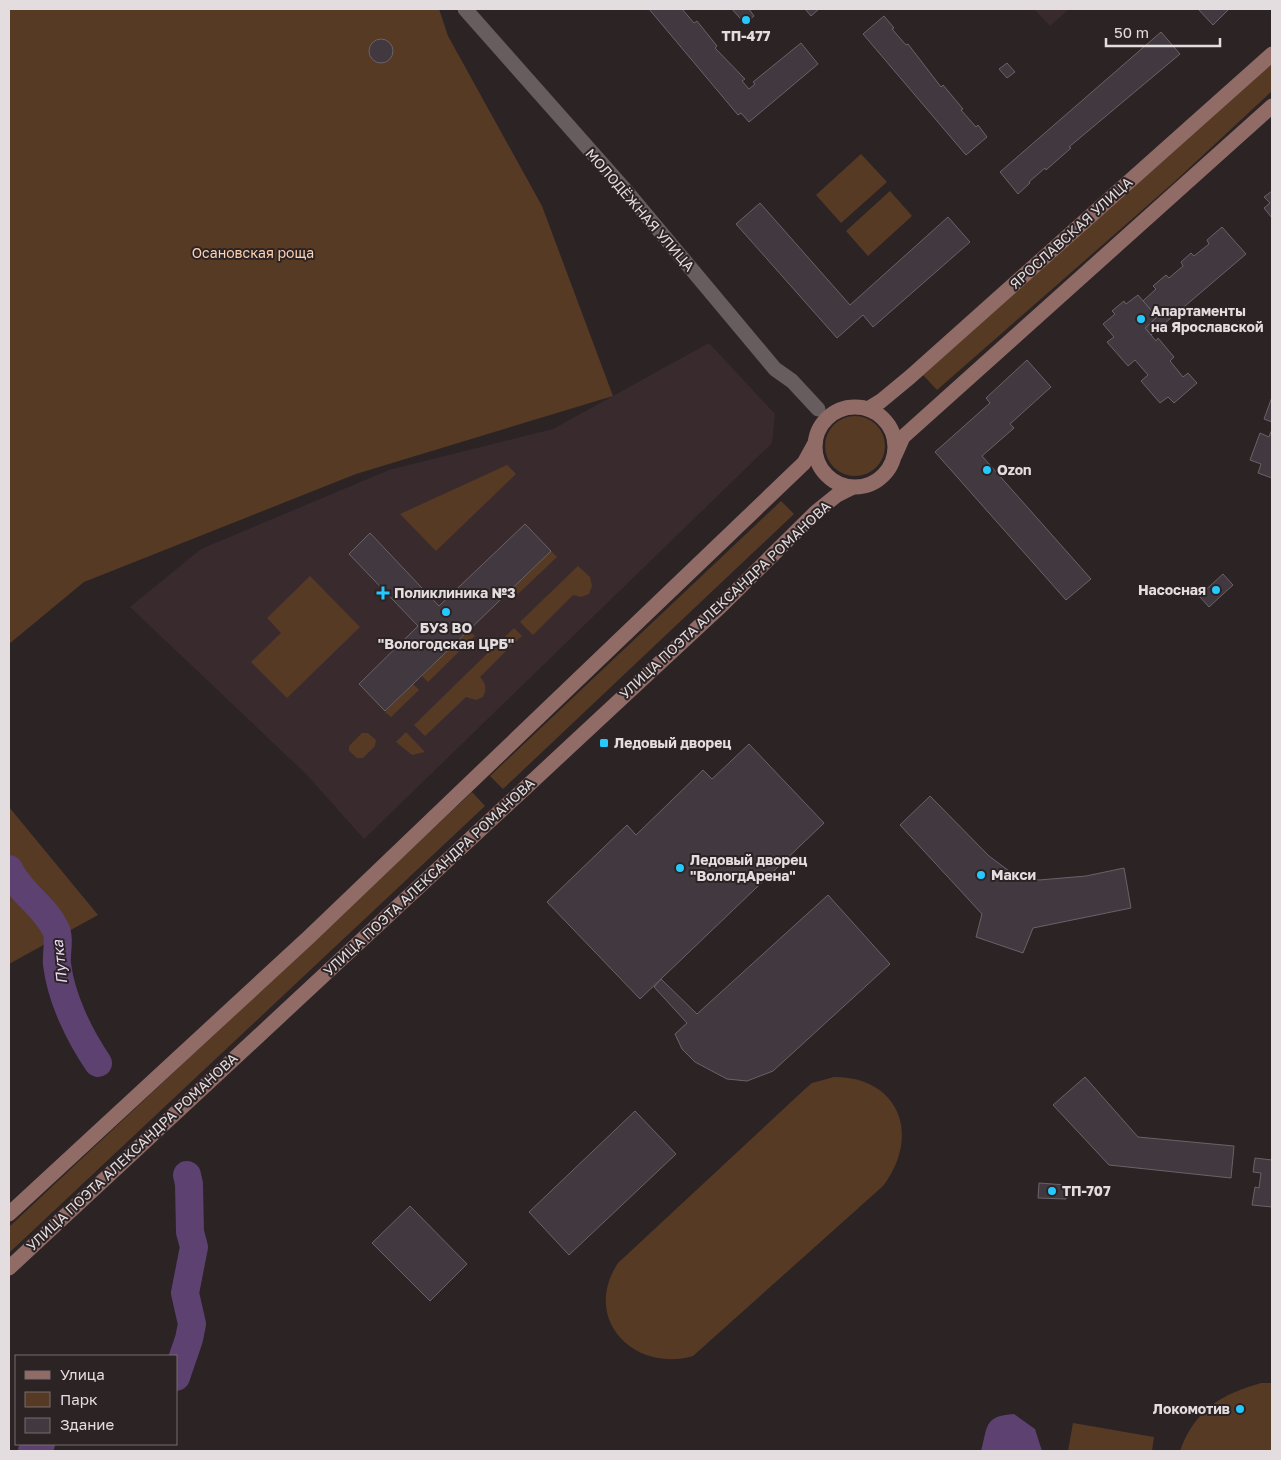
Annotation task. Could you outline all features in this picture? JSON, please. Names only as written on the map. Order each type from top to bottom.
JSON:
[{"type":"main road","name":"ЯРОСЛАВСКАЯ УЛИЦА","points":[[868,409],[881,401],[910,377],[1272,54]]},
{"type":"main road","points":[[815,442],[817,461],[826,476],[842,486],[851,488],[863,487],[876,482],[888,471],[903,437],[1272,106]]},
{"type":"main road","points":[[9,1214],[309,937],[804,463],[822,425],[830,415],[848,408],[868,409],[882,417],[892,430],[895,455]]},
{"type":"main road","name":"УЛИЦА ПОЭТА АЛЕКСАНДРА РОМАНОВА","points":[[9,1268],[716,610],[816,512],[837,495],[851,488]]},
{"type":"street","name":"МОЛОДЁЖНАЯ УЛИЦА","points":[[465,9],[627,192],[775,369],[792,381],[818,408]]},
{"type":"shaded area","points":[[1034,9],[1069,9],[1050,26]]},
{"type":"shaded area","name":"Поликлиника №3","points":[[709,343],[775,414],[772,443],[364,839],[307,775],[130,607],[201,549],[389,470],[553,429]]},
{"type":"shaded area","points":[[1014,1414],[1035,1429],[1042,1451],[981,1451],[988,1424],[997,1417]]},
{"type":"green space","name":"Осановская роща","points":[[9,9],[439,9],[448,36],[542,206],[613,396],[356,474],[84,582],[9,644]]},
{"type":"green space","points":[[1272,62],[1272,91],[1172,184],[937,390],[923,375]]},
{"type":"green space","points":[[861,154],[887,182],[841,223],[816,195]]},
{"type":"green space","points":[[890,191],[912,216],[868,256],[846,231]]},
{"type":"green space","points":[[855,416],[872,421],[880,429],[885,446],[880,463],[872,471],[855,476],[838,471],[830,463],[825,446],[830,429],[838,421]]},
{"type":"green space","points":[[507,465],[516,474],[436,551],[400,514]]},
{"type":"green space","points":[[781,501],[794,514],[503,789],[490,776]]},
{"type":"green space","points":[[551,551],[557,557],[518,594],[513,588]]},
{"type":"green space","points":[[578,566],[590,577],[592,586],[589,594],[581,597],[573,595],[533,635],[520,622]]},
{"type":"green space","points":[[310,576],[360,627],[287,698],[251,662],[281,633],[267,618]]},
{"type":"green space","points":[[514,628],[522,636],[509,648],[502,640]]},
{"type":"green space","points":[[469,630],[475,636],[428,682],[422,676]]},
{"type":"green space","points":[[499,642],[507,650],[480,677],[485,686],[483,697],[476,700],[466,697],[425,736],[414,725]]},
{"type":"green space","points":[[413,684],[419,690],[391,717],[385,712]]},
{"type":"green space","points":[[406,732],[425,752],[412,755],[396,742]]},
{"type":"green space","points":[[362,733],[368,733],[376,740],[375,746],[363,758],[357,758],[349,751],[349,746]]},
{"type":"green space","points":[[472,792],[485,806],[9,1253],[9,1227]]},
{"type":"green space","points":[[9,807],[98,915],[9,964]]},
{"type":"green space","points":[[834,1077],[857,1080],[875,1087],[889,1098],[897,1113],[902,1130],[901,1148],[895,1167],[883,1186],[693,1356],[671,1359],[651,1357],[634,1349],[620,1337],[610,1322],[606,1304],[608,1284],[618,1263],[805,1089],[812,1083]]},
{"type":"green space","name":"Локомотив","points":[[1261,1383],[1272,1383],[1272,1451],[1180,1451],[1193,1425],[1211,1406],[1233,1393]]},
{"type":"green space","points":[[1073,1423],[1154,1437],[1152,1451],[1068,1451]]},
{"type":"building","points":[[649,9],[682,9],[694,23],[697,21],[717,46],[715,48],[745,79],[742,81],[749,89],[755,84],[753,82],[801,43],[818,64],[749,122],[741,113],[738,115]]},
{"type":"building","name":"ТП-477","points":[[732,9],[749,9],[754,16],[745,24]]},
{"type":"building","points":[[805,9],[819,9],[811,16]]},
{"type":"building","points":[[1198,9],[1229,9],[1213,25]]},
{"type":"building","points":[[884,16],[894,28],[892,29],[906,45],[908,44],[941,87],[943,85],[963,109],[961,110],[976,127],[978,125],[987,137],[966,155],[863,34]]},
{"type":"building","points":[[1161,32],[1180,54],[1069,147],[1071,148],[1046,170],[1045,168],[1018,194],[1000,172]]},
{"type":"building","points":[[376,39],[386,39],[393,46],[393,56],[386,63],[376,63],[369,56],[369,46]]},
{"type":"building","points":[[1007,63],[1015,72],[1007,78],[999,69]]},
{"type":"building","points":[[1272,191],[1272,218],[1264,208],[1270,203],[1264,197]]},
{"type":"building","points":[[760,203],[850,305],[948,217],[970,242],[873,327],[863,315],[837,338],[736,224]]},
{"type":"building","points":[[1222,227],[1246,254],[1151,335],[1145,328],[1157,317],[1143,301],[1156,289],[1153,286],[1166,275],[1169,278],[1183,266],[1181,262],[1191,253],[1194,256],[1209,244],[1207,240]]},
{"type":"building","points":[[1138,295],[1157,317],[1145,328],[1156,341],[1158,338],[1174,357],[1170,361],[1183,377],[1188,373],[1197,383],[1174,403],[1168,397],[1160,403],[1141,381],[1148,375],[1135,360],[1128,366],[1107,342],[1114,337],[1103,324],[1115,314],[1112,311],[1124,301],[1126,304]]},
{"type":"building","points":[[1027,360],[1051,387],[1010,424],[1014,428],[982,456],[1091,579],[1066,600],[935,452],[990,403],[986,398]]},
{"type":"building","points":[[1272,397],[1272,422],[1264,419]]},
{"type":"building","points":[[1272,429],[1272,478],[1258,473],[1261,464],[1250,460],[1260,433],[1269,437]]},
{"type":"building","name":"БУЗ ВО \"Вологодская ЦРБ\"","points":[[525,524],[551,551],[385,711],[359,684],[418,626],[349,554],[370,533],[439,606]]},
{"type":"building","name":"Насосная","points":[[1223,574],[1233,585],[1209,607],[1199,596]]},
{"type":"building","name":"Ледовый дворец \"ВологдАрена\"","points":[[749,744],[824,823],[640,999],[547,902],[627,825],[636,835],[703,770],[712,779]]},
{"type":"building","name":"Макси","points":[[930,796],[989,856],[1013,874],[1039,880],[1086,876],[1124,868],[1131,908],[1033,928],[1023,953],[976,937],[982,914],[900,825]]},
{"type":"building","points":[[828,895],[890,964],[773,1071],[747,1081],[727,1079],[695,1062],[682,1049],[675,1034],[687,1023],[654,987],[661,979],[697,1014]]},
{"type":"building","points":[[1085,1077],[1138,1137],[1234,1146],[1231,1178],[1109,1165],[1053,1105]]},
{"type":"building","points":[[635,1111],[676,1154],[569,1255],[529,1212]]},
{"type":"building","points":[[1255,1158],[1272,1160],[1272,1207],[1252,1205],[1255,1187],[1259,1188],[1261,1173],[1253,1172]]},
{"type":"building","name":"ТП-707","points":[[1039,1183],[1066,1185],[1066,1199],[1038,1198]]},
{"type":"building","points":[[410,1206],[467,1264],[430,1301],[372,1243]]},
{"type":"waterway","name":"Путка","points":[[9,869],[19,885],[46,914],[56,930],[58,938],[57,964],[62,990],[72,1016],[98,1063]]},
{"type":"waterway","name":"Путка","points":[[178,1371],[192,1324],[185,1293],[194,1247],[190,1232],[189,1184],[187,1175]]},
{"type":"waterway","name":"Путка","points":[[32,1451],[40,1445]]},
{"type":"place","name":"ТП-477","points":[[746,20]]},
{"type":"place","name":"Апартаменты на Ярославской","points":[[1141,319]]},
{"type":"place","name":"Ozon","points":[[987,470]]},
{"type":"place","name":"Насосная","points":[[1216,590]]},
{"type":"place","name":"Поликлиника №3","points":[[383,593]]},
{"type":"place","name":"БУЗ ВО \"Вологодская ЦРБ\"","points":[[446,612]]},
{"type":"place","name":"Ледовый дворец","points":[[604,743]]},
{"type":"place","name":"Ледовый дворец \"ВологдАрена\"","points":[[680,868]]},
{"type":"place","name":"Макси","points":[[981,875]]},
{"type":"place","name":"ТП-707","points":[[1052,1191]]},
{"type":"place","name":"Локомотив","points":[[1240,1409]]}]
